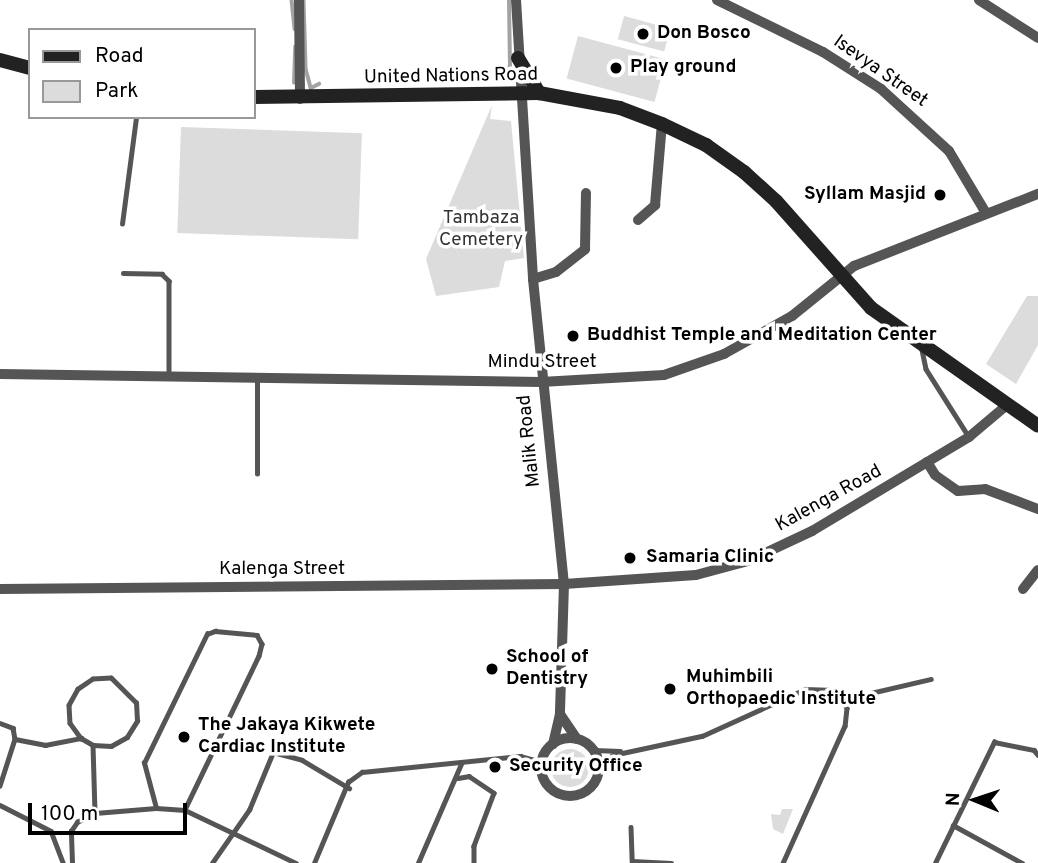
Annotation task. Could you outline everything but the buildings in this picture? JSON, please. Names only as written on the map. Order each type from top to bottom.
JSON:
[{"type":"street","points":[[299,0],[300,99]]},
{"type":"street","name":"Malik Road","points":[[516,0],[541,382],[564,584],[560,714],[553,744]]},
{"type":"street","name":"Isevya Street","points":[[717,0],[823,52],[881,89],[949,151],[986,213]]},
{"type":"street","points":[[979,0],[1038,38]]},
{"type":"street","points":[[518,58],[539,93]]},
{"type":"street","points":[[0,60],[28,67]]},
{"type":"street","name":"United Nations Road","points":[[256,97],[300,99],[539,93],[620,108],[662,124],[706,145],[744,172],[776,201],[839,277],[921,345],[1038,426]]},
{"type":"street","points":[[638,220],[655,205],[662,124]]},
{"type":"street","points":[[533,279],[556,272],[585,249],[586,192]]},
{"type":"street","name":"Mindu Street","points":[[0,374],[541,382],[635,380],[664,375],[724,354],[792,316],[839,277],[874,257],[1038,194]]},
{"type":"street","name":"Kalenga Road","points":[[564,584],[696,575],[748,561],[812,531],[969,437],[1007,405]]},
{"type":"street","points":[[927,462],[935,475],[958,491],[985,489],[1038,509]]},
{"type":"street","points":[[1023,589],[1038,570]]},
{"type":"street","name":"Kalenga Street","points":[[0,589],[564,584]]},
{"type":"street","points":[[560,714],[577,739],[594,750],[598,776],[581,794],[563,795],[544,779],[542,762],[553,744],[577,739]]},
{"type":"lane","points":[[122,224],[136,119]]},
{"type":"lane","points":[[123,273],[162,274],[169,281],[169,375]]},
{"type":"lane","points":[[921,345],[926,369],[969,437]]},
{"type":"lane","points":[[257,376],[257,474]]},
{"type":"lane","points":[[156,808],[144,763],[207,634],[215,631],[257,635],[262,644],[259,656],[185,810]]},
{"type":"lane","points":[[111,678],[136,703],[136,721],[127,737],[111,746],[93,745],[81,738],[70,723],[69,705],[78,689],[93,679],[111,678]]},
{"type":"lane","points":[[845,699],[931,679]]},
{"type":"lane","points":[[598,776],[606,759],[628,751],[702,736],[805,688],[834,690],[845,699]]},
{"type":"lane","points":[[783,863],[845,726],[845,699]]},
{"type":"lane","points":[[0,723],[13,728],[15,739],[0,786]]},
{"type":"lane","points":[[15,739],[45,745],[81,738]]},
{"type":"lane","points":[[935,863],[994,743],[1034,750],[1038,755]]},
{"type":"lane","points":[[93,745],[95,813]]},
{"type":"lane","points":[[594,750],[628,751]]},
{"type":"lane","points":[[212,863],[255,799],[274,752],[302,760],[349,789]]},
{"type":"lane","points":[[314,863],[349,789],[348,782],[362,772],[520,756],[542,762]]},
{"type":"lane","points":[[418,863],[458,778],[461,764]]},
{"type":"lane","points":[[458,778],[469,776],[494,793],[474,846],[474,863]]},
{"type":"lane","points":[[0,806],[51,831],[63,863]]},
{"type":"lane","points":[[72,863],[71,831],[95,813],[156,808],[185,810],[234,831],[296,863]]},
{"type":"lane","points":[[952,825],[1022,863]]},
{"type":"lane","points":[[631,827],[632,862],[671,863]]},
{"type":"green space","name":"Don Bosco","points":[[624,16],[670,28],[664,52],[618,39]]},
{"type":"green space","name":"Play ground","points":[[578,36],[666,60],[655,102],[567,79]]},
{"type":"green space","name":"Tambaza Cemetery","points":[[492,105],[490,119],[511,121],[524,258],[505,261],[499,287],[436,296],[426,259]]},
{"type":"green space","points":[[181,127],[362,133],[358,239],[177,233]]},
{"type":"green space","points":[[1027,296],[1038,296],[1038,345],[1016,384],[986,364]]},
{"type":"green space","points":[[570,749],[584,754],[589,768],[584,782],[570,787],[556,782],[551,768],[556,754]]},
{"type":"green space","points":[[782,809],[793,809],[783,834],[773,829],[771,814],[780,815]]},
{"type":"waterway","points":[[292,0],[295,29]]},
{"type":"waterway","points":[[304,0],[306,69],[311,88],[319,84]]},
{"type":"waterway","points":[[503,77],[510,66],[509,0]]},
{"type":"waterway","points":[[294,83],[295,47]]},
{"type":"place","name":"Don Bosco","points":[[643,34]]},
{"type":"place","name":"Play ground","points":[[616,68]]},
{"type":"place","name":"Syllam Masjid","points":[[940,195]]},
{"type":"place","name":"Buddhist Temple and Meditation Center","points":[[573,336]]},
{"type":"place","name":"Samaria Clinic","points":[[630,558]]},
{"type":"place","name":"School of Dentistry","points":[[492,669]]},
{"type":"place","name":"Muhimbili Orthopaedic Institute","points":[[670,689]]},
{"type":"place","name":"The Jakaya Kikwete Cardiac Institute","points":[[184,737]]},
{"type":"place","name":"Security Office","points":[[495,767]]}]
